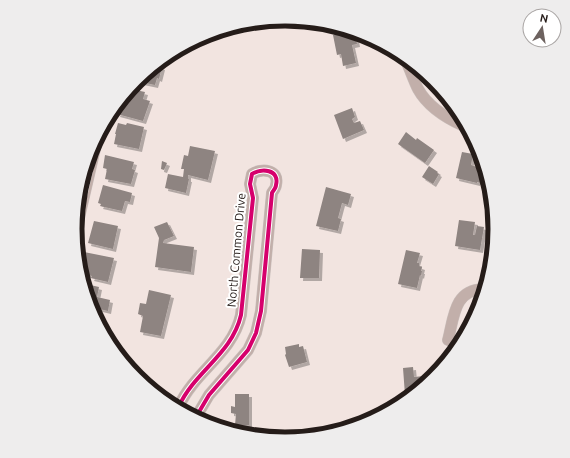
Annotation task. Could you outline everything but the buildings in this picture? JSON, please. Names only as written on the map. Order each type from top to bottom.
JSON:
[{"type":"street","points":[[410,69],[418,90],[427,101],[440,113],[458,123]]},
{"type":"street","name":"North Common Drive","points":[[181,403],[191,386],[230,343],[239,324],[253,198],[250,180],[252,174],[256,171],[268,170],[273,173],[277,184],[272,193],[258,325],[248,350],[209,395],[199,413]]},
{"type":"street","points":[[448,340],[457,306],[463,296],[471,290],[479,289]]},
{"type":"cycle path","points":[[181,403],[194,382],[222,352],[236,329],[241,315],[253,198],[250,184],[252,174],[260,171],[269,171],[275,176],[276,187],[272,193],[261,311],[256,333],[248,350],[209,395],[199,413]]}]
